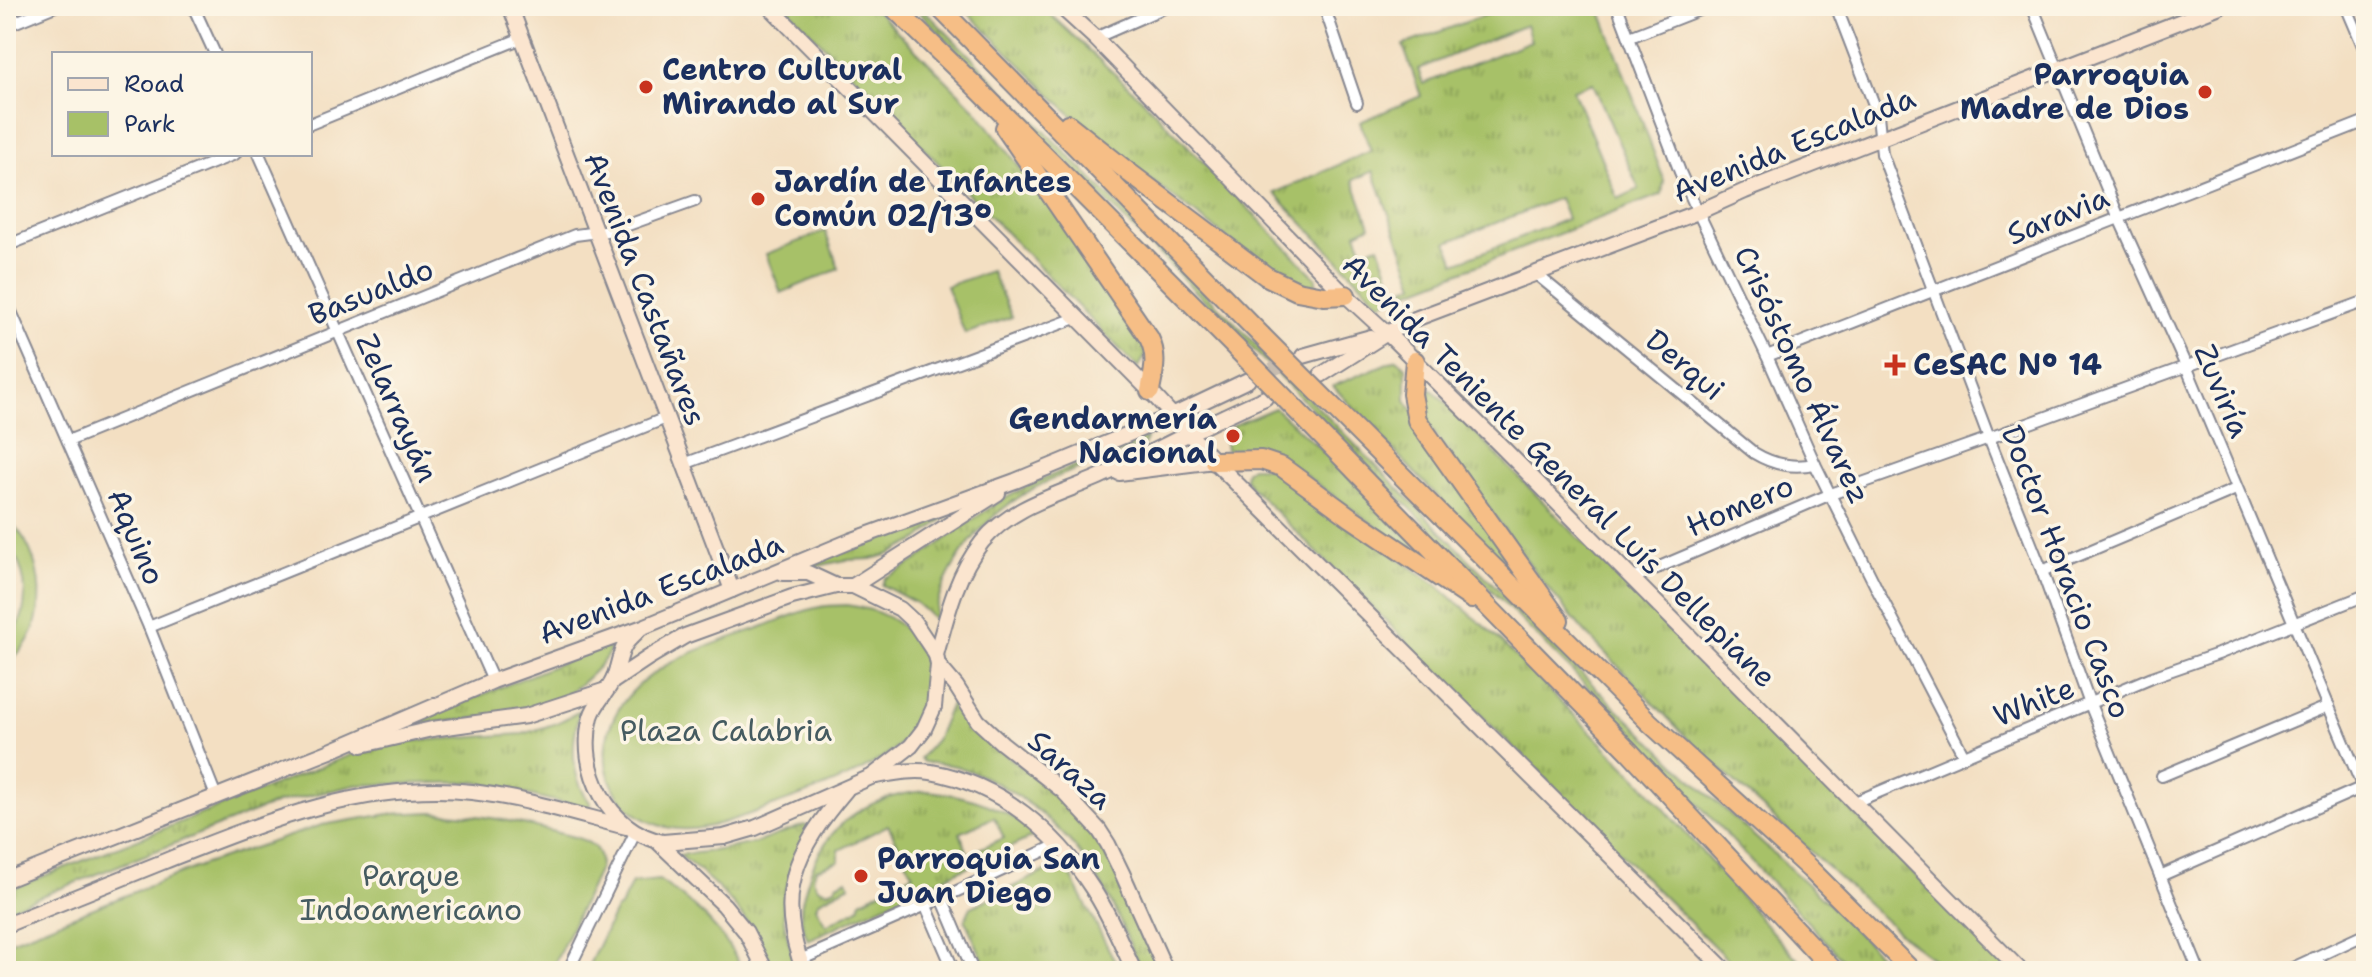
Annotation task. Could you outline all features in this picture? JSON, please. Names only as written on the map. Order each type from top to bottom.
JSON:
[{"type":"highway","points":[[892,6],[1236,348],[1503,620],[1834,971]]},
{"type":"highway","points":[[938,6],[1583,657],[1649,722],[1810,869],[1912,971]]},
{"type":"highway","points":[[1000,68],[1127,171],[1266,276],[1297,291],[1324,296],[1346,295]]},
{"type":"highway","points":[[975,86],[1149,338],[1156,360],[1150,391]]},
{"type":"highway","points":[[1415,361],[1412,394],[1417,420],[1583,657]]},
{"type":"highway","points":[[1214,461],[1261,460],[1282,467],[1426,570],[1503,620]]},
{"type":"street","points":[[6,26],[55,6]]},
{"type":"street","points":[[193,6],[214,52]]},
{"type":"street","name":"Avenida Castañares","points":[[510,6],[732,590]]},
{"type":"street","points":[[769,6],[1150,391],[1188,435],[1726,971]]},
{"type":"street","name":"Avenida Teniente General Luís Dellepiane","points":[[1060,6],[2021,971]]},
{"type":"street","points":[[1095,38],[1168,6]]},
{"type":"street","points":[[1324,6],[1357,103]]},
{"type":"street","name":"Crisóstomo Álvarez","points":[[1617,6],[1698,212],[1815,464],[1964,756]]},
{"type":"street","points":[[1630,37],[1709,6]]},
{"type":"street","name":"Doctor Horacio Casco","points":[[1836,6],[1878,115],[1882,154],[2090,704],[2199,971]]},
{"type":"street","name":"Zuviría","points":[[2032,6],[2119,218],[2186,366],[2364,791]]},
{"type":"street","name":"Avenida Escalada","points":[[1321,375],[1415,319],[1698,212],[2220,6]]},
{"type":"street","points":[[2346,6],[2366,53]]},
{"type":"street","points":[[312,123],[522,38]]},
{"type":"street","name":"Saravia","points":[[1767,356],[2366,121]]},
{"type":"street","points":[[6,246],[230,156]]},
{"type":"street","name":"Zelarrayán","points":[[260,156],[493,681]]},
{"type":"street","name":"Basualdo","points":[[68,441],[575,235],[614,230],[695,201]]},
{"type":"street","name":"Derqui","points":[[1536,274],[1754,453],[1768,462],[1786,466],[1815,464]]},
{"type":"street","name":"Aquino","points":[[6,300],[149,627],[216,796]]},
{"type":"street","name":"Homero","points":[[1631,579],[1831,494],[2366,301]]},
{"type":"street","points":[[684,464],[1076,318]]},
{"type":"street","name":"Avenida Escalada","points":[[1303,356],[1387,333]]},
{"type":"street","name":"Avenida Escalada","points":[[6,880],[328,752],[493,681],[643,627],[850,541],[1015,481],[1172,416],[1248,380]]},
{"type":"street","points":[[657,841],[724,837],[755,828],[871,777],[911,746],[924,729],[934,707],[937,660],[955,588],[984,540],[1005,521],[1034,504],[1106,474],[1265,398]]},
{"type":"street","points":[[149,627],[666,418]]},
{"type":"street","points":[[1106,474],[1214,461]]},
{"type":"street","name":"Avenida Escalada","points":[[853,586],[1015,481]]},
{"type":"street","points":[[2042,571],[2236,489]]},
{"type":"street","points":[[775,573],[808,573],[836,586],[853,586]]},
{"type":"street","name":"Avenida Escalada","points":[[328,752],[432,729],[526,716],[609,686],[685,636],[792,597],[836,586]]},
{"type":"street","name":"Saraza","points":[[853,586],[900,609],[914,622],[978,721],[1063,791],[1099,830],[1166,971]]},
{"type":"street","name":"White","points":[[1855,802],[2152,677],[2366,595]]},
{"type":"street","points":[[632,829],[604,801],[594,781],[587,738],[592,714],[609,686],[624,645],[643,627]]},
{"type":"street","points":[[2162,776],[2329,706]]},
{"type":"street","name":"Saraza","points":[[871,777],[929,772],[992,792],[1020,810],[1046,830],[1077,865],[1100,900],[1134,971]]},
{"type":"street","points":[[850,785],[824,816],[795,871],[789,917],[802,965],[1059,844]]},
{"type":"street","points":[[6,925],[258,825],[319,807],[415,791],[471,792],[536,803],[632,829],[657,841],[724,905],[746,932],[766,971]]},
{"type":"street","points":[[2160,876],[2364,791]]},
{"type":"street","points":[[568,971],[632,829]]},
{"type":"street","points":[[942,898],[973,971]]},
{"type":"street","points":[[926,906],[954,971]]},
{"type":"street","points":[[2286,971],[2366,934]]},
{"type":"street","points":[[2313,958],[2329,971]]},
{"type":"green space","points":[[785,6],[872,6],[976,110],[1062,222],[1148,352],[1138,368]]},
{"type":"green space","points":[[913,6],[920,6],[1605,697],[1828,903],[1895,971],[1853,971],[1624,724]]},
{"type":"green space","points":[[961,6],[1041,6],[1144,101],[1316,278],[1316,289],[1291,286],[1095,138]]},
{"type":"green space","points":[[1510,6],[1599,6],[1664,180],[1662,194],[1380,303],[1274,193],[1371,151],[1360,122],[1421,96],[1403,45]],"holes":[[[1526,25],[1531,41],[1423,84],[1418,69]],[[1593,83],[1639,189],[1618,199],[1573,90]],[[1373,171],[1415,284],[1395,292],[1379,246],[1363,251],[1356,233],[1370,226],[1353,180]],[[1559,198],[1567,219],[1455,263],[1447,242]]]},
{"type":"green space","points":[[825,231],[839,269],[781,293],[766,254]]},
{"type":"green space","points":[[991,271],[1012,317],[965,334],[946,286]]},
{"type":"green space","points":[[1397,359],[1406,367],[1406,400],[1512,562],[1479,539],[1333,386]]},
{"type":"green space","points":[[1426,390],[1437,394],[2012,971],[1949,971],[1906,939],[1694,745],[1584,631],[1541,580],[1422,416],[1420,398]]},
{"type":"green space","points":[[1275,408],[1327,455],[1415,545],[1409,550],[1288,463],[1232,455],[1226,449],[1224,437],[1234,425]]},
{"type":"green space","points":[[1146,438],[1145,444],[1039,486],[994,516],[974,536],[952,569],[939,596],[934,619],[916,603],[882,585],[885,578],[914,562],[1015,493]]},
{"type":"green space","points":[[1251,467],[1269,467],[1439,587],[1491,632],[1640,781],[1809,971],[1739,971],[1251,487],[1245,478],[1246,471]]},
{"type":"green space","points":[[968,502],[918,540],[890,554],[803,569],[798,567]]},
{"type":"green space","points":[[6,518],[20,532],[30,550],[37,570],[39,592],[38,613],[32,633],[21,650],[6,663],[6,645],[18,626],[25,594],[22,572],[7,541]]},
{"type":"green space","name":"Plaza Calabria","points":[[846,605],[889,618],[907,631],[920,650],[926,672],[925,697],[917,720],[904,740],[877,762],[843,779],[715,825],[677,829],[651,822],[630,809],[615,791],[607,768],[606,744],[614,718],[631,693],[659,670],[708,646],[802,612],[824,606]]},
{"type":"green space","points":[[608,644],[610,651],[598,667],[574,689],[553,701],[500,715],[405,726]]},
{"type":"green space","points":[[953,699],[984,738],[1061,798],[1099,844],[1162,971],[1142,971],[1103,887],[1075,848],[1042,814],[1002,786],[981,776],[955,766],[923,762],[920,758],[936,740]]},
{"type":"green space","points":[[580,711],[574,759],[579,782],[591,804],[587,809],[476,782],[356,785],[277,803],[6,910],[6,891],[353,754],[411,741],[523,734],[557,723]]},
{"type":"green space","points":[[929,791],[973,800],[1013,817],[1037,835],[808,940],[802,923],[802,904],[808,880],[826,842],[853,815],[870,805],[908,793]],"holes":[[[994,817],[1004,838],[968,854],[960,833]],[[888,825],[913,874],[861,901],[859,908],[826,925],[816,907],[819,901],[850,885],[847,879],[826,891],[817,887],[813,879],[816,869],[839,861],[839,850]]]},
{"type":"green space","name":"Parque Indoamericano","points":[[433,812],[526,825],[581,839],[595,848],[599,856],[599,869],[551,971],[6,971],[6,943],[202,865],[322,825],[389,814]]},
{"type":"green space","points":[[804,825],[808,827],[807,832],[788,882],[783,907],[787,935],[799,971],[775,971],[756,935],[735,906],[679,855],[755,843]]},
{"type":"green space","points":[[1052,868],[1070,874],[1120,971],[988,971],[965,920],[971,907]]},
{"type":"green space","name":"Parque Indoamericano","points":[[659,880],[717,930],[743,971],[586,971],[632,883]]},
{"type":"tunnel","points":[[1252,378],[1296,359]]},
{"type":"place","name":"Centro Cultural Mirando al Sur","points":[[646,87]]},
{"type":"place","name":"Parroquia Madre de Dios","points":[[2205,92]]},
{"type":"place","name":"Jardín de Infantes Común 02/13°","points":[[758,199]]},
{"type":"place","name":"CeSAC Nº 14","points":[[1895,365]]},
{"type":"place","name":"Gendarmería Nacional","points":[[1233,436]]},
{"type":"place","name":"Parroquia San Juan Diego","points":[[861,876]]}]
